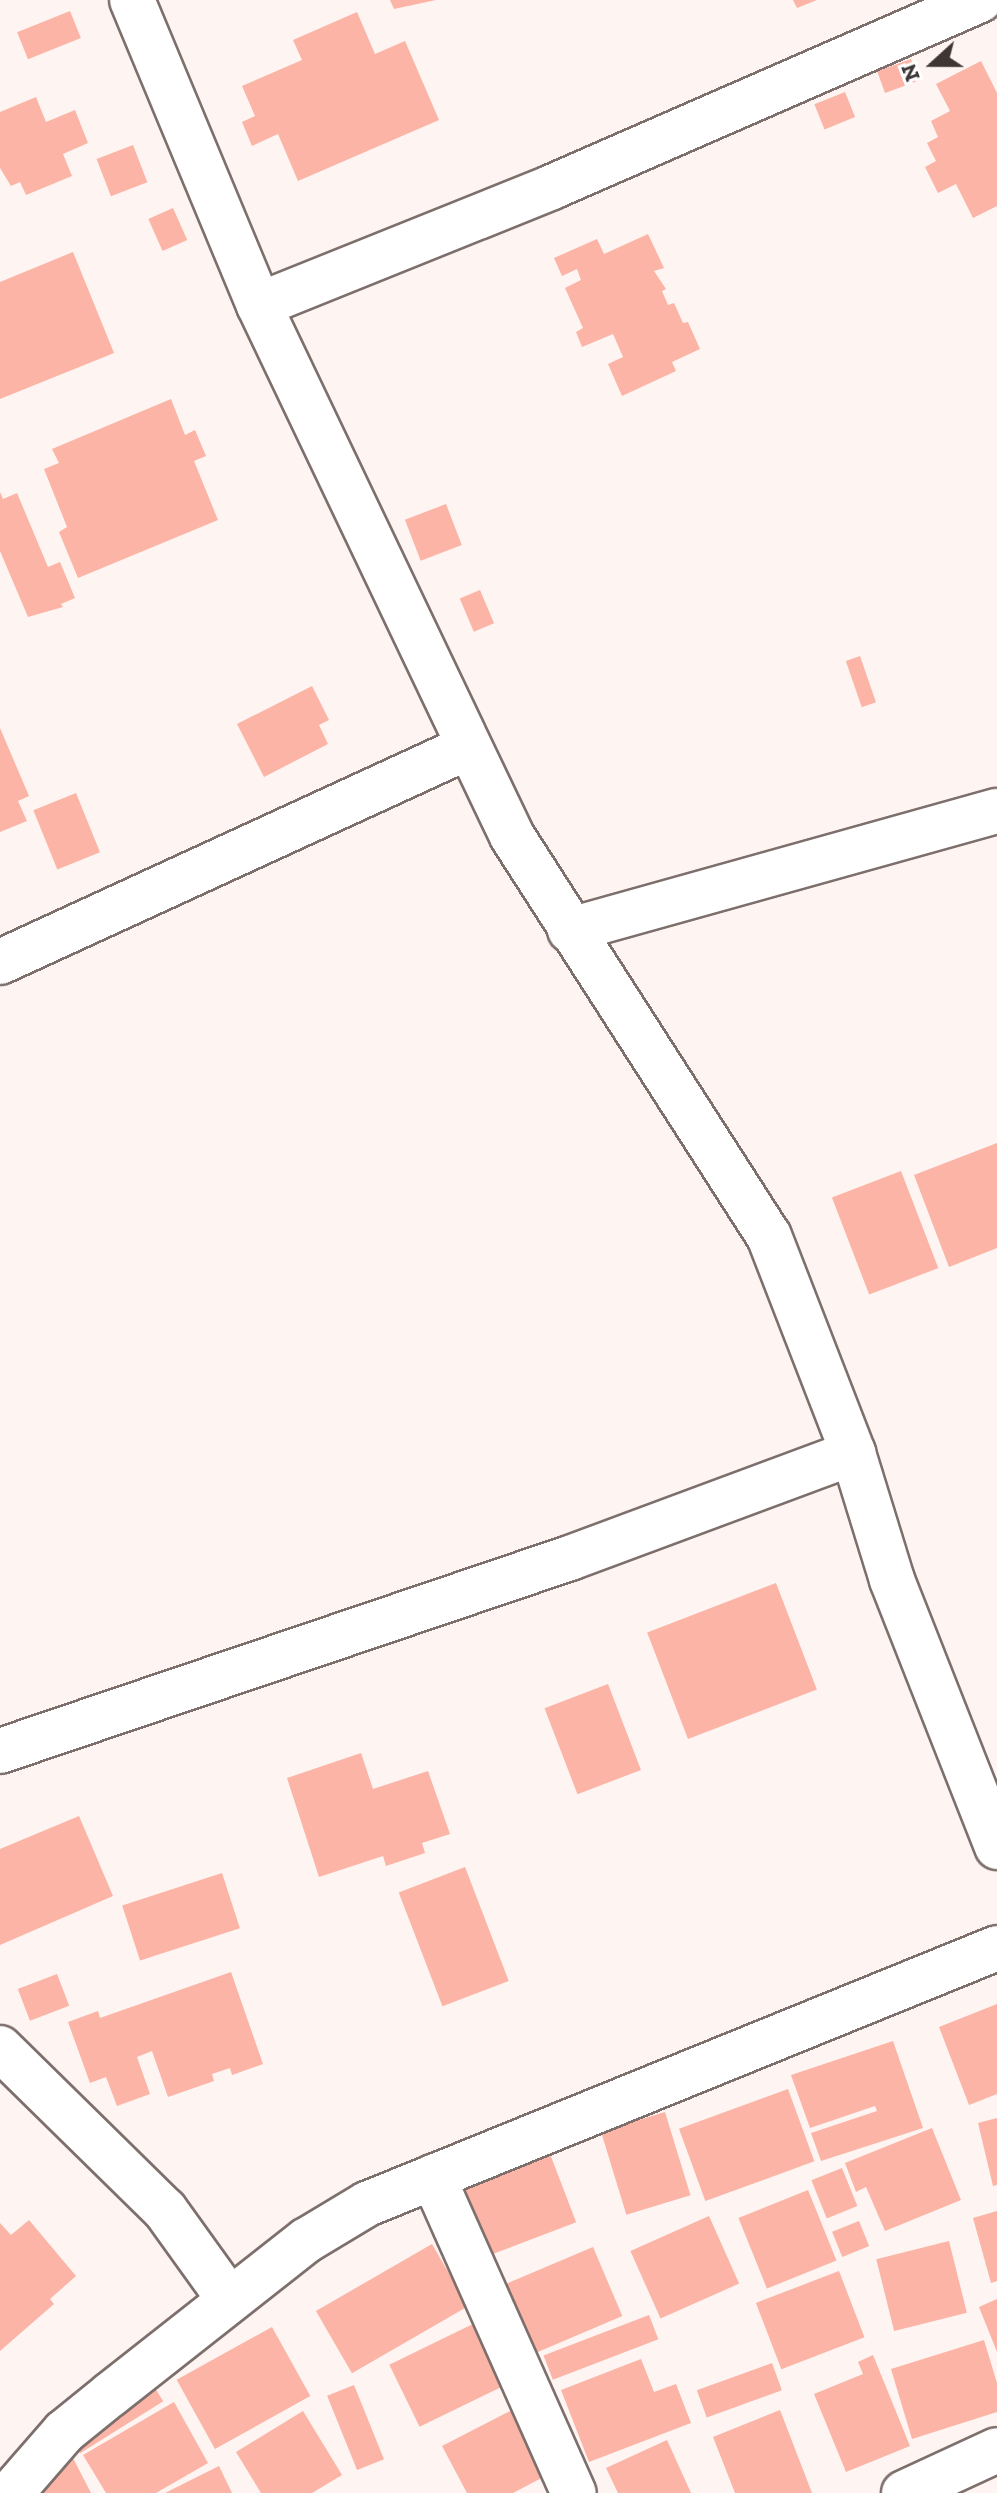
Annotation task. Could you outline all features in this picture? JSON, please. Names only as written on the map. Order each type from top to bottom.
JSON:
[{"type":"street","points":[[132,0],[259,305],[512,836],[570,930],[665,1068],[769,1236],[853,1453],[892,1580],[997,1847]]},
{"type":"street","points":[[259,305],[552,187],[980,0]]},
{"type":"street","points":[[0,962],[468,747]]},
{"type":"street","points":[[570,930],[997,811]]},
{"type":"street","points":[[0,1751],[585,1553],[853,1453]]},
{"type":"street","points":[[11,2493],[64,2432],[307,2240],[367,2204],[997,1948]]},
{"type":"street","points":[[0,2048],[165,2210],[229,2299]]},
{"type":"street","points":[[433,2177],[574,2493]]},
{"type":"street","points":[[904,2493],[997,2450]]},
{"type":"building","points":[[390,0],[436,0],[394,9]]},
{"type":"building","points":[[793,0],[817,0],[797,8]]},
{"type":"building","points":[[70,11],[81,38],[28,59],[17,32]]},
{"type":"building","points":[[357,12],[375,54],[405,41],[439,120],[298,181],[278,134],[252,146],[242,122],[255,116],[242,86],[302,60],[293,40]]},
{"type":"building","points":[[911,59],[919,81],[885,93],[877,71]]},
{"type":"building","points":[[981,61],[997,93],[997,206],[973,218],[956,184],[938,193],[925,167],[936,161],[927,143],[938,137],[931,121],[950,111],[936,84]]},
{"type":"building","points":[[845,92],[855,117],[825,129],[814,104]]},
{"type":"building","points":[[36,97],[46,122],[75,110],[88,143],[63,154],[72,176],[26,195],[20,182],[11,186],[0,168],[0,112]]},
{"type":"building","points":[[133,145],[147,182],[111,196],[97,159]]},
{"type":"building","points":[[173,208],[187,240],[163,251],[148,219]]},
{"type":"building","points":[[648,234],[664,268],[654,271],[666,289],[662,291],[668,305],[674,303],[683,323],[688,322],[700,349],[672,362],[676,371],[622,396],[608,364],[623,357],[613,334],[582,347],[576,332],[583,328],[565,288],[581,280],[577,269],[562,276],[554,258],[597,239],[604,254]]},
{"type":"building","points":[[73,252],[114,353],[0,399],[0,282]]},
{"type":"building","points":[[171,399],[185,435],[195,430],[206,456],[194,461],[218,520],[78,578],[59,532],[67,527],[44,469],[59,463],[52,449]]},
{"type":"building","points":[[0,492],[3,499],[17,493],[48,567],[60,562],[75,598],[61,604],[63,607],[28,617],[0,551]]},
{"type":"building","points":[[446,504],[462,545],[421,561],[405,520]]},
{"type":"building","points":[[480,590],[494,623],[474,632],[460,599]]},
{"type":"building","points":[[860,656],[876,702],[862,707],[846,661]]},
{"type":"building","points":[[312,686],[329,720],[319,725],[328,744],[264,777],[237,724]]},
{"type":"building","points":[[0,728],[29,796],[18,801],[27,821],[0,832]]},
{"type":"building","points":[[76,793],[100,852],[57,870],[33,810]]},
{"type":"building","points":[[997,1143],[997,1248],[949,1267],[914,1175]]},
{"type":"building","points":[[901,1171],[938,1268],[869,1295],[832,1198]]},
{"type":"building","points":[[776,1583],[817,1689],[688,1739],[647,1632]]},
{"type":"building","points":[[608,1684],[641,1770],[577,1794],[545,1708]]},
{"type":"building","points":[[361,1753],[373,1789],[428,1771],[450,1834],[422,1843],[425,1853],[386,1866],[383,1856],[319,1877],[287,1778]]},
{"type":"building","points":[[79,1816],[113,1896],[0,1945],[0,1849]]},
{"type":"building","points":[[465,1867],[509,1981],[442,2006],[399,1892]]},
{"type":"building","points":[[222,1873],[240,1928],[140,1961],[122,1905]]},
{"type":"building","points":[[231,1972],[263,2064],[232,2075],[230,2068],[212,2074],[214,2081],[168,2097],[152,2051],[137,2057],[150,2094],[117,2106],[106,2077],[90,2083],[68,2022],[98,2011],[100,2018]]},
{"type":"building","points":[[57,1974],[69,2006],[30,2021],[18,1989]]},
{"type":"building","points":[[997,2004],[997,2094],[969,2105],[939,2027]]},
{"type":"building","points":[[893,2041],[923,2128],[821,2161],[811,2133],[877,2111],[875,2106],[810,2128],[791,2075]]},
{"type":"building","points":[[788,2089],[814,2161],[705,2201],[679,2129]]},
{"type":"building","points":[[665,2112],[690,2195],[626,2215],[601,2132]]},
{"type":"building","points":[[997,2118],[997,2185],[993,2186],[978,2123]]},
{"type":"building","points":[[932,2128],[961,2200],[885,2231],[866,2187],[856,2192],[845,2163]]},
{"type":"building","points":[[550,2154],[576,2222],[490,2255],[464,2187]]},
{"type":"building","points":[[842,2168],[857,2206],[827,2218],[811,2180]]},
{"type":"building","points":[[808,2190],[836,2260],[767,2289],[738,2218]]},
{"type":"building","points":[[997,2211],[997,2281],[991,2283],[973,2218]]},
{"type":"building","points":[[709,2216],[739,2284],[661,2319],[630,2251]]},
{"type":"building","points":[[29,2220],[76,2276],[50,2299],[54,2304],[0,2351],[0,2223],[11,2235]]},
{"type":"building","points":[[859,2221],[869,2246],[842,2257],[832,2232]]},
{"type":"building","points":[[949,2241],[967,2313],[894,2331],[876,2259]]},
{"type":"building","points":[[432,2244],[468,2306],[352,2373],[316,2311]]},
{"type":"building","points":[[593,2247],[622,2316],[535,2353],[506,2284]]},
{"type":"building","points":[[839,2271],[864,2337],[781,2369],[756,2303]]},
{"type":"building","points":[[997,2299],[997,2352],[979,2307]]},
{"type":"building","points":[[649,2315],[658,2339],[553,2380],[544,2355]]},
{"type":"building","points":[[481,2320],[511,2382],[420,2427],[389,2365]]},
{"type":"building","points":[[272,2327],[310,2396],[215,2449],[177,2380]]},
{"type":"building","points":[[984,2340],[997,2383],[997,2412],[912,2439],[891,2369]]},
{"type":"building","points":[[873,2355],[910,2446],[846,2472],[814,2394],[863,2374],[858,2362]]},
{"type":"building","points":[[641,2359],[654,2392],[676,2384],[691,2423],[589,2462],[561,2390]]},
{"type":"building","points":[[772,2363],[782,2390],[707,2418],[697,2390]]},
{"type":"building","points":[[150,2380],[163,2401],[80,2453],[67,2432]]},
{"type":"building","points":[[354,2385],[384,2459],[357,2470],[327,2396]]},
{"type":"building","points":[[174,2402],[208,2463],[156,2493],[106,2493],[83,2455]]},
{"type":"building","points":[[518,2407],[553,2472],[513,2493],[467,2493],[442,2446]]},
{"type":"building","points":[[780,2410],[812,2493],[735,2493],[713,2437]]},
{"type":"building","points":[[303,2411],[342,2475],[312,2493],[261,2493],[236,2452]]},
{"type":"building","points":[[667,2440],[691,2493],[618,2493],[606,2468]]},
{"type":"building","points":[[73,2458],[91,2493],[42,2493],[34,2478]]},
{"type":"building","points":[[219,2466],[232,2493],[165,2493]]}]
